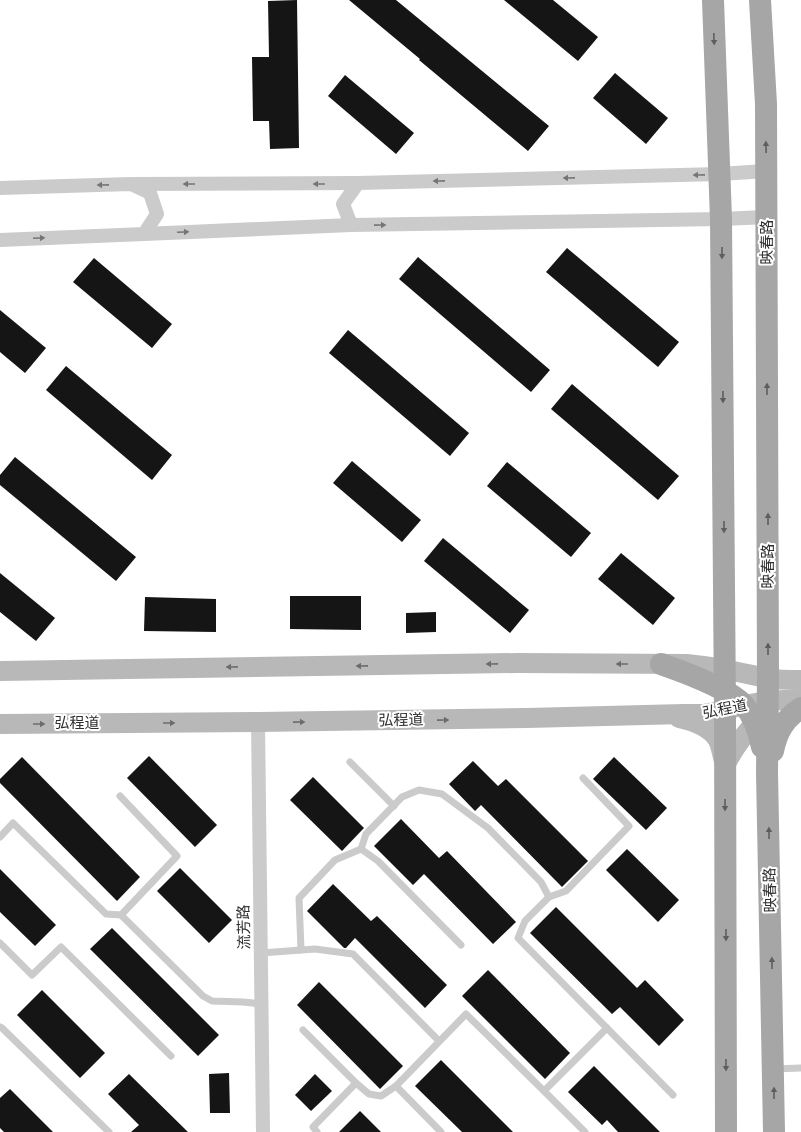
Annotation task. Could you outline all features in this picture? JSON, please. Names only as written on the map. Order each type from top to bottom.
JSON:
[{"type":"main road","name":"映春路","points":[[712,0],[721,219],[725,669],[752,706],[767,772],[774,1068],[774,1132]]},
{"type":"main road","name":"映春路","points":[[726,1132],[725,766],[752,706],[768,679],[766,104],[760,0]]},
{"type":"main road","name":"弘程道","points":[[0,671],[517,663],[662,664],[700,665],[768,679],[801,680]]},
{"type":"main road","points":[[662,664],[684,672],[752,706],[801,689]]},
{"type":"main road","name":"弘程道","points":[[0,724],[258,722],[703,714],[801,698]]},
{"type":"main road","points":[[725,766],[737,745],[752,706]]},
{"type":"main road","points":[[767,772],[780,727],[788,717],[801,708]]},
{"type":"main road","points":[[666,715],[694,721],[711,732],[718,740],[725,766]]},
{"type":"street","points":[[0,188],[131,184],[358,184],[720,174],[766,171]]},
{"type":"street","points":[[131,184],[150,193],[157,214],[144,234]]},
{"type":"street","points":[[351,225],[343,204],[358,184]]},
{"type":"street","points":[[0,240],[351,225],[767,217]]},
{"type":"street","name":"流芳路","points":[[258,722],[263,1132]]},
{"type":"lane","points":[[350,762],[394,806]]},
{"type":"lane","points":[[583,778],[629,826],[566,892],[549,897],[524,921],[518,938],[673,1094]]},
{"type":"lane","points":[[301,950],[299,898],[335,860],[361,849],[366,834],[402,797],[419,790],[442,794],[488,828],[541,882],[549,897]]},
{"type":"lane","points":[[120,796],[177,856],[120,915]]},
{"type":"lane","points":[[0,837],[13,823],[106,914],[120,915],[203,996],[212,1001],[262,1004]]},
{"type":"lane","points":[[361,849],[378,861],[462,945]]},
{"type":"lane","points":[[0,943],[32,975],[60,947],[171,1056]]},
{"type":"lane","points":[[261,953],[315,949],[353,954],[439,1042]]},
{"type":"lane","points":[[303,1030],[369,1094],[381,1096],[396,1086],[466,1014],[585,1132]]},
{"type":"lane","points":[[0,1027],[109,1132]]},
{"type":"lane","points":[[544,1091],[607,1028]]},
{"type":"lane","points":[[774,1068],[801,1068]]},
{"type":"lane","points":[[317,1132],[313,1128],[356,1083]]},
{"type":"lane","points":[[396,1086],[440,1132]]},
{"type":"lane","points":[[101,1132],[102,1124]]},
{"type":"building","points":[[297,0],[299,148],[270,149],[269,121],[253,121],[252,57],[269,57],[268,1]]},
{"type":"building","points":[[349,0],[396,0],[549,126],[528,151]]},
{"type":"building","points":[[504,0],[553,0],[598,37],[578,61]]},
{"type":"building","points":[[615,73],[668,118],[646,144],[593,98]]},
{"type":"building","points":[[345,75],[414,133],[396,154],[328,96]]},
{"type":"building","points":[[567,248],[679,342],[658,367],[546,272]]},
{"type":"building","points":[[418,257],[550,370],[531,392],[399,279]]},
{"type":"building","points":[[94,258],[172,324],[152,348],[73,282]]},
{"type":"building","points":[[0,310],[46,348],[25,373],[0,352]]},
{"type":"building","points":[[348,330],[469,433],[450,456],[329,353]]},
{"type":"building","points":[[66,366],[172,455],[152,480],[46,390]]},
{"type":"building","points":[[572,384],[679,476],[658,500],[551,409]]},
{"type":"building","points":[[15,457],[136,557],[116,581],[0,485],[0,475]]},
{"type":"building","points":[[352,461],[421,520],[402,542],[333,483]]},
{"type":"building","points":[[507,462],[591,533],[571,557],[487,486]]},
{"type":"building","points":[[443,538],[529,610],[510,633],[424,561]]},
{"type":"building","points":[[621,553],[675,598],[653,625],[598,579]]},
{"type":"building","points":[[0,573],[55,618],[36,641],[0,612]]},
{"type":"building","points":[[290,596],[361,596],[361,630],[290,629]]},
{"type":"building","points":[[145,597],[216,599],[216,632],[144,631]]},
{"type":"building","points":[[436,612],[436,632],[406,633],[406,613]]},
{"type":"building","points":[[149,756],[217,825],[195,847],[127,778]]},
{"type":"building","points":[[22,757],[140,877],[117,901],[0,783],[0,779]]},
{"type":"building","points":[[614,757],[667,808],[646,830],[593,779]]},
{"type":"building","points":[[473,761],[498,786],[506,779],[588,861],[562,887],[481,805],[475,811],[449,784]]},
{"type":"building","points":[[313,777],[364,828],[342,851],[290,800]]},
{"type":"building","points":[[401,819],[439,858],[447,851],[516,922],[493,944],[424,874],[413,885],[374,846]]},
{"type":"building","points":[[627,849],[679,900],[658,922],[606,870]]},
{"type":"building","points":[[180,868],[232,920],[209,943],[157,891]]},
{"type":"building","points":[[0,869],[56,925],[35,946],[0,912]]},
{"type":"building","points":[[333,884],[371,921],[377,916],[447,985],[425,1008],[355,938],[346,948],[344,948],[307,911]]},
{"type":"building","points":[[556,907],[637,988],[645,980],[684,1020],[659,1046],[620,1007],[612,1014],[530,933]]},
{"type":"building","points":[[112,928],[219,1035],[198,1056],[90,949]]},
{"type":"building","points":[[488,970],[570,1053],[545,1079],[462,996]]},
{"type":"building","points":[[319,982],[403,1066],[380,1089],[297,1005]]},
{"type":"building","points":[[42,990],[105,1053],[80,1078],[17,1015]]},
{"type":"building","points":[[441,1060],[513,1132],[462,1132],[415,1086]]},
{"type":"building","points":[[594,1066],[660,1132],[618,1132],[607,1120],[602,1125],[568,1092]]},
{"type":"building","points":[[229,1073],[230,1113],[210,1113],[209,1074]]},
{"type":"building","points":[[129,1074],[188,1132],[131,1132],[139,1125],[108,1094]]},
{"type":"building","points":[[315,1074],[332,1091],[311,1111],[295,1095]]},
{"type":"building","points":[[10,1089],[53,1132],[4,1132],[0,1128],[0,1098]]},
{"type":"building","points":[[360,1111],[381,1132],[339,1132]]}]
